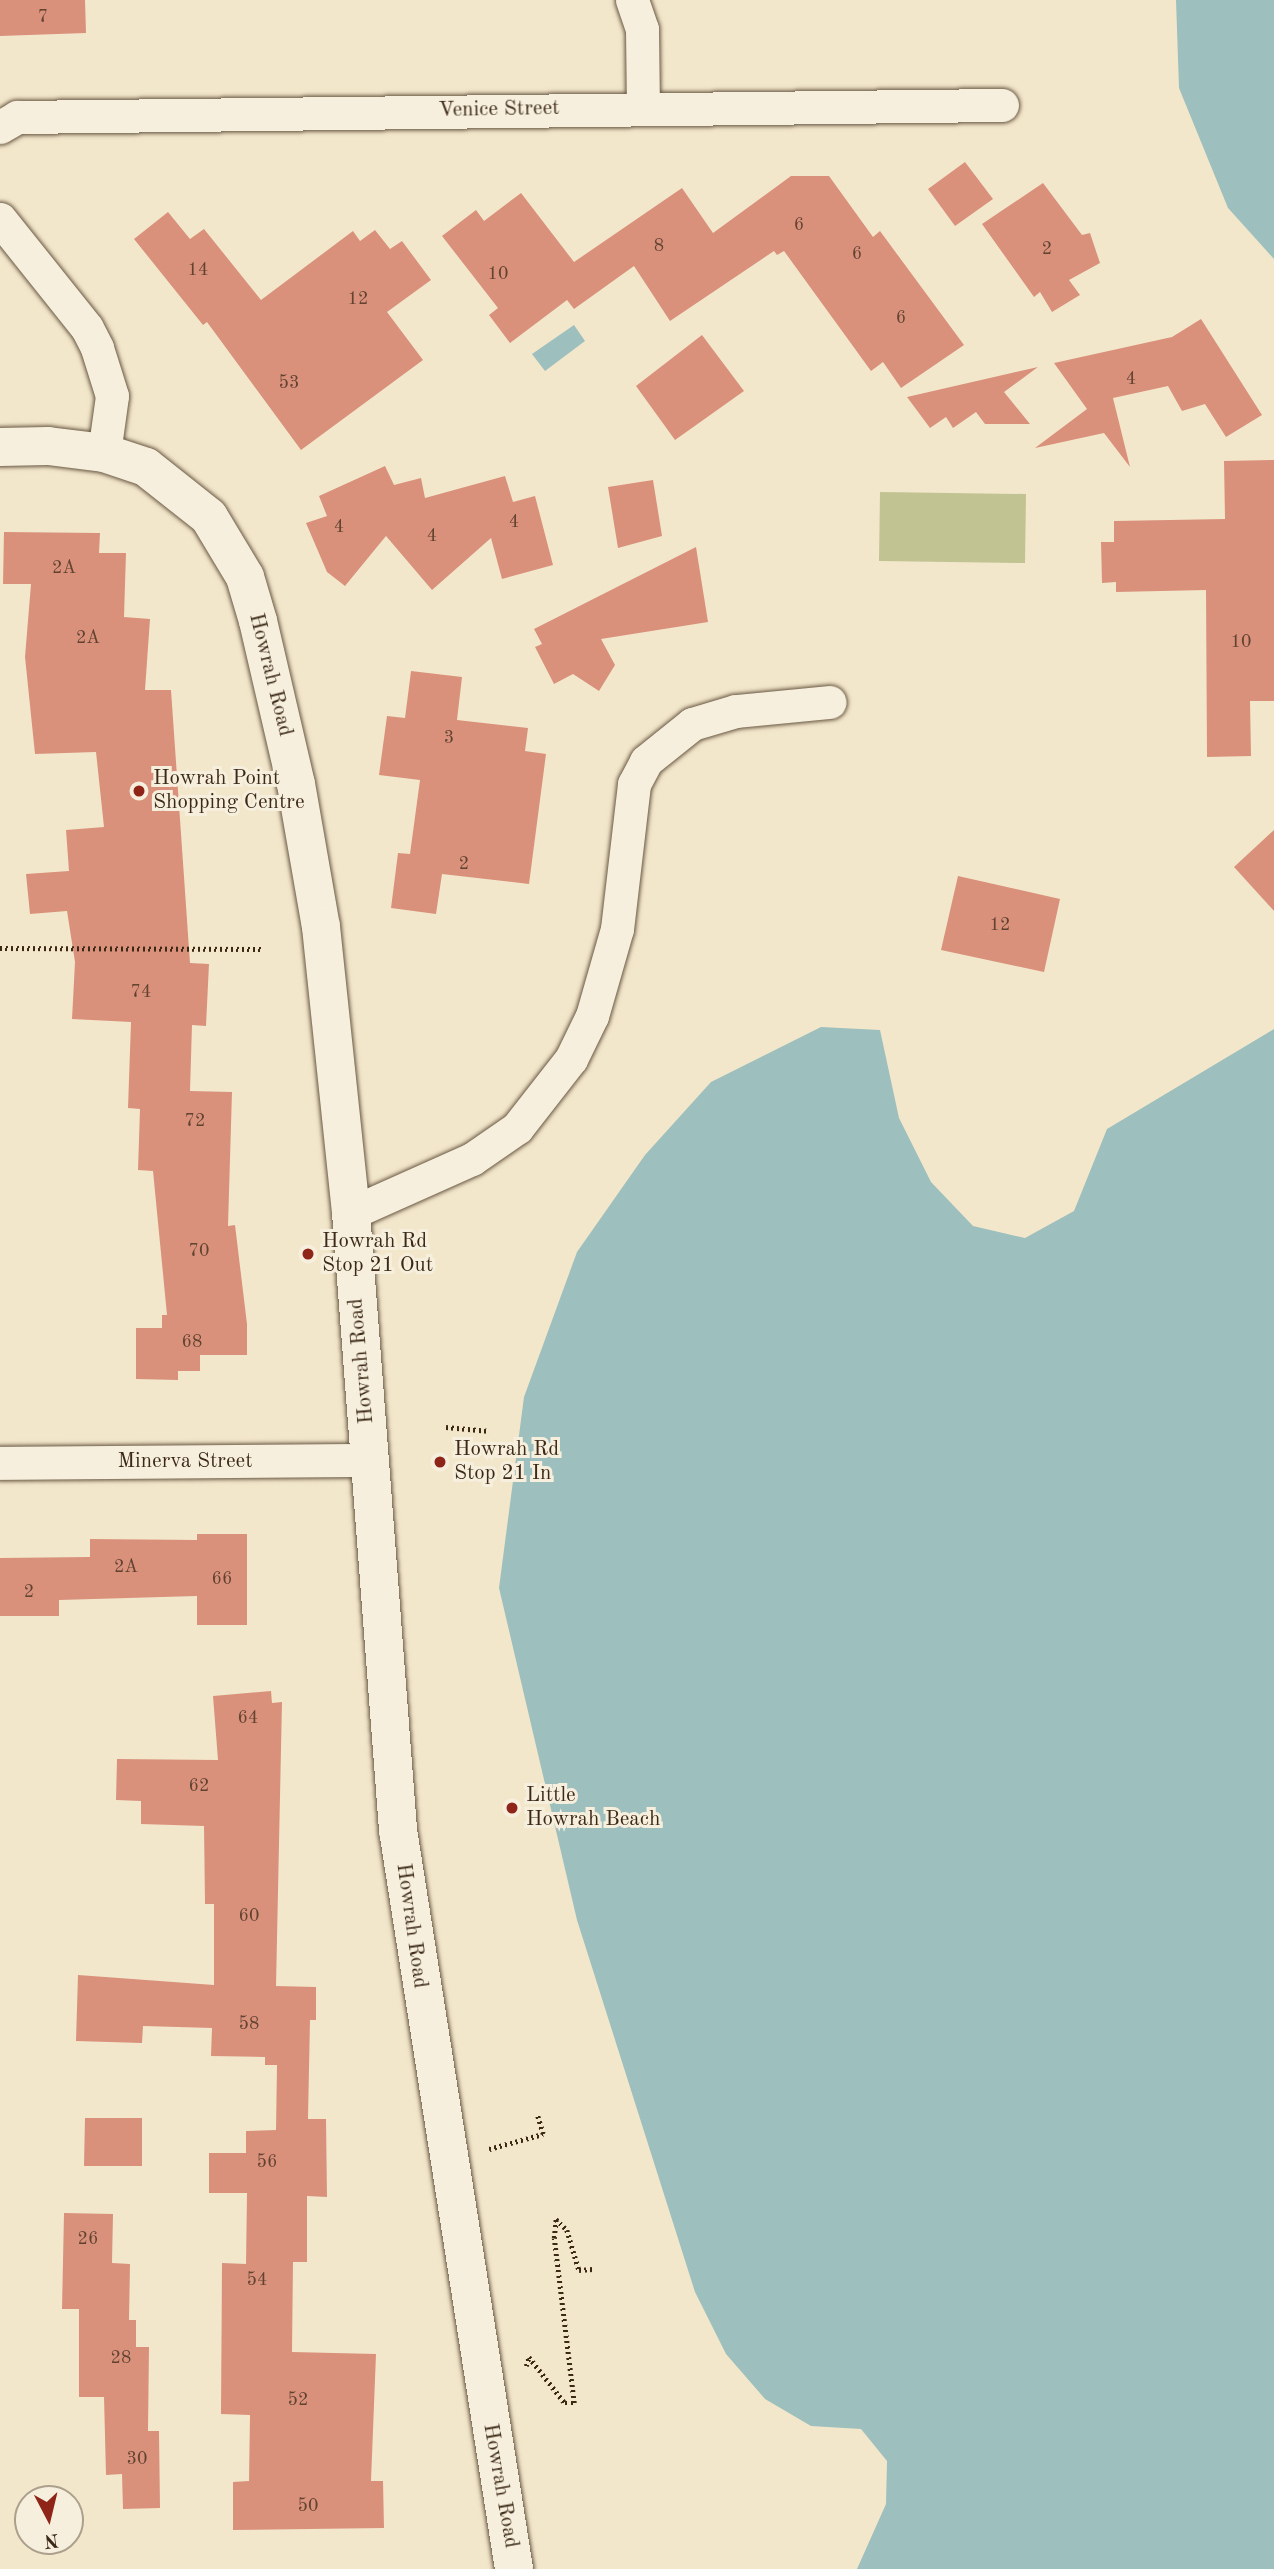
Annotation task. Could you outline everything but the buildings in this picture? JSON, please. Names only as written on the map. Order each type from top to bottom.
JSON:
[{"type":"street","points":[[632,0],[642,29],[643,107]]},
{"type":"street","name":"Venice Street","points":[[0,127],[17,117],[643,107],[1002,105]]},
{"type":"street","points":[[0,219],[87,328],[97,348],[112,396],[104,453]]},
{"type":"street","name":"Howrah Road","points":[[0,447],[48,446],[104,453],[146,467],[186,496],[209,517],[245,577],[296,784],[321,927],[351,1213],[398,1830],[514,2569]]},
{"type":"street","points":[[351,1213],[472,1158],[517,1128],[571,1059],[592,1016],[617,929],[634,784],[646,761],[692,724],[736,711],[830,702]]},
{"type":"street","name":"Minerva Street","points":[[0,1463],[369,1460]]},
{"type":"path","points":[[0,948],[264,949]]},
{"type":"path","points":[[446,1427],[490,1431]]},
{"type":"path","points":[[485,2150],[543,2134],[537,2114]]},
{"type":"path","points":[[528,2377],[529,2357],[565,2403],[574,2403],[554,2238],[556,2219],[567,2230],[579,2270],[593,2269]]},
{"type":"green space","points":[[880,492],[1026,494],[1025,563],[879,561]]},
{"type":"water","points":[[1176,0],[1274,0],[1274,259],[1228,208],[1179,88]]},
{"type":"water","points":[[574,325],[585,341],[545,371],[532,354]]},
{"type":"water","points":[[821,1027],[880,1030],[899,1118],[931,1182],[973,1226],[1025,1238],[1074,1211],[1107,1129],[1274,1029],[1274,2569],[857,2569],[886,2504],[887,2461],[861,2429],[811,2426],[765,2399],[726,2354],[695,2292],[577,1920],[499,1588],[524,1397],[577,1252],[645,1155],[711,1082]]},
{"type":"place","name":"Howrah Point Shopping Centre","points":[[139,791]]},
{"type":"place","name":"Howrah Rd Stop 21 Out","points":[[308,1254]]},
{"type":"place","name":"Howrah Rd Stop 21 In","points":[[440,1462]]},
{"type":"place","name":"Little Howrah Beach","points":[[512,1808]]}]
